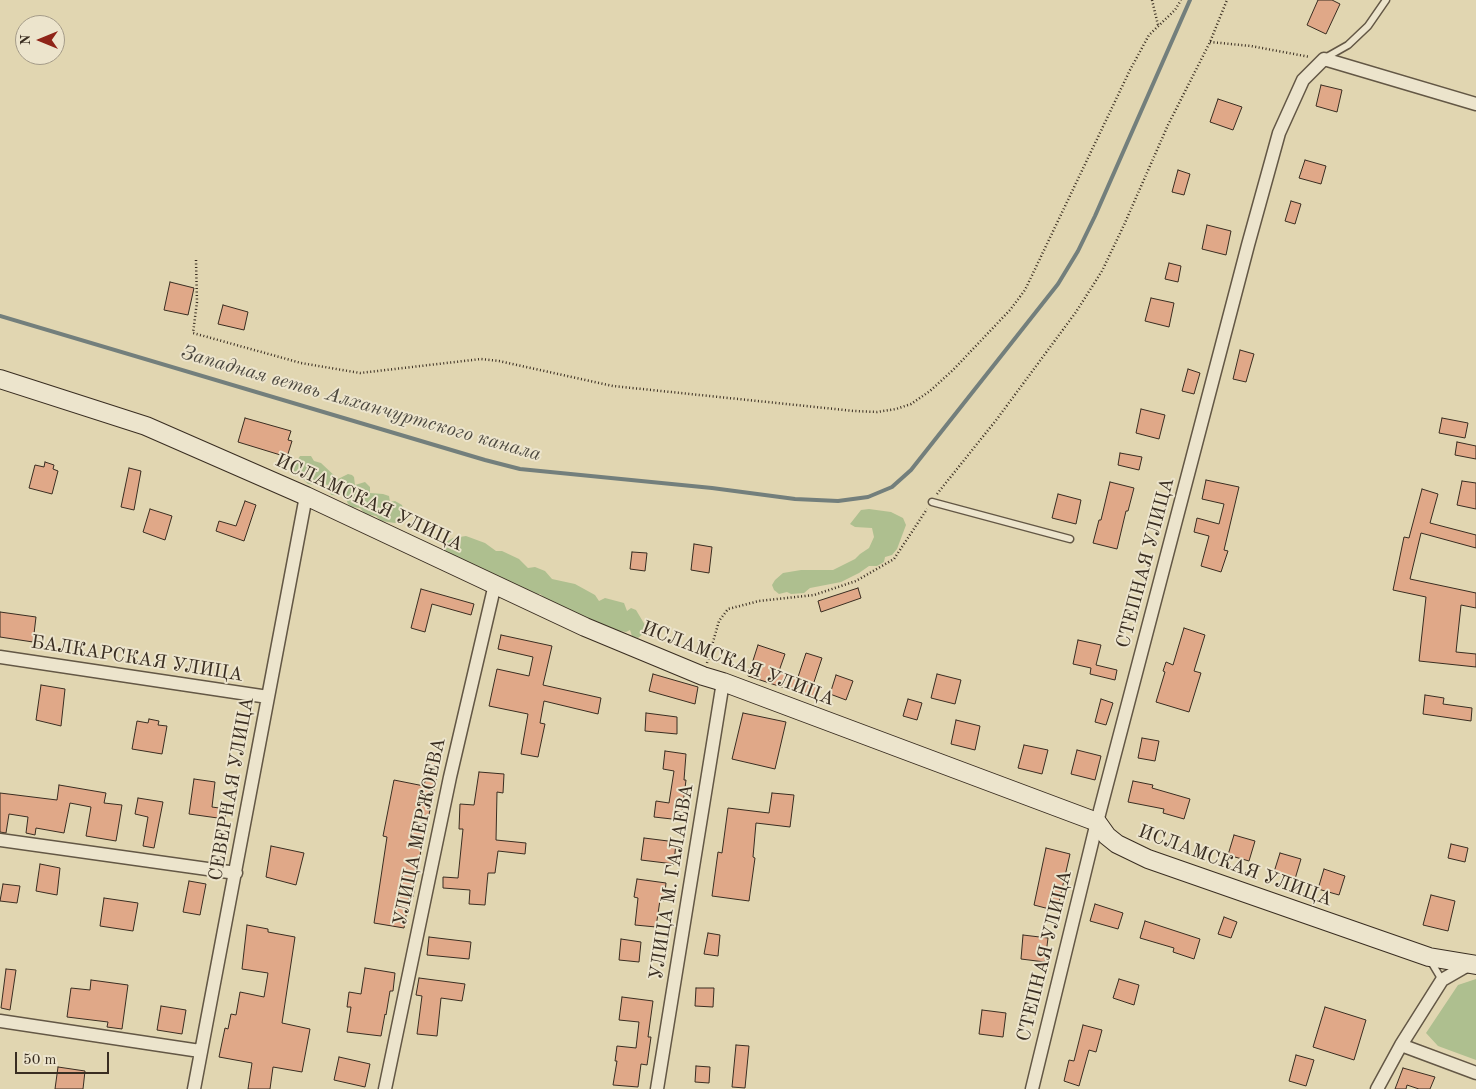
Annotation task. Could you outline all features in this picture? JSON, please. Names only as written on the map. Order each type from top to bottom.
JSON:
[{"type":"street","points":[[1324,59],[1476,104]]},
{"type":"street","name":"СТЕПНАЯ УЛИЦА","points":[[1032,1089],[1098,822],[1248,245],[1279,133],[1303,80],[1324,59]]},
{"type":"street","name":"ИСЛАМСКАЯ УЛИЦА","points":[[0,379],[146,426],[306,496],[585,627],[703,676],[1098,822],[1107,836],[1117,844],[1148,859],[1429,958],[1472,965]]},
{"type":"street","name":"СЕВЕРНАЯ УЛИЦА","points":[[194,1089],[306,496]]},
{"type":"street","name":"УЛИЦА МЕРЖОЕВА","points":[[385,1089],[450,777],[495,584]]},
{"type":"street","name":"БАЛКАРСКАЯ УЛИЦА","points":[[0,657],[268,697]]},
{"type":"street","name":"УЛИЦА М. ГАЛАЕВА","points":[[657,1089],[723,682]]},
{"type":"street","points":[[0,840],[236,873]]},
{"type":"street","points":[[1377,1089],[1442,980],[1472,965]]},
{"type":"street","points":[[0,1021],[200,1051]]},
{"type":"street","points":[[1402,1045],[1476,1072]]},
{"type":"lane","points":[[1324,59],[1355,39],[1368,26],[1386,0]]},
{"type":"lane","points":[[932,502],[1070,539]]},
{"type":"lane","points":[[1429,958],[1442,980]]},
{"type":"path","points":[[1152,0],[1158,25]]},
{"type":"path","points":[[196,260],[197,302],[193,333],[301,363],[360,373],[481,359],[499,360],[612,386],[854,411],[877,412],[896,409],[911,404],[952,370],[1010,310],[1025,290],[1130,70],[1149,35],[1175,10],[1181,0]]},
{"type":"path","points":[[703,676],[719,621],[728,609],[759,601],[814,595],[856,581],[894,559],[932,502],[997,419],[1076,312],[1102,271],[1124,226],[1168,125],[1210,42],[1227,0]]},
{"type":"path","points":[[1210,42],[1251,46],[1324,59]]},
{"type":"green space","points":[[300,456],[311,456],[314,461],[321,463],[338,479],[348,474],[352,475],[355,485],[365,482],[370,487],[370,493],[389,496],[390,502],[395,501],[402,505],[404,513],[402,519],[395,523],[381,521],[376,516],[365,514],[360,508],[352,507],[348,504],[345,496],[331,495],[328,485],[308,484],[303,479],[303,474],[297,475],[294,472],[293,467]]},
{"type":"green space","points":[[869,509],[891,512],[903,518],[906,525],[897,549],[892,555],[885,557],[884,562],[877,566],[869,566],[841,582],[810,588],[804,593],[791,594],[787,592],[779,594],[774,590],[772,585],[783,573],[801,570],[833,570],[855,559],[869,548],[874,537],[872,528],[855,527],[850,524],[861,510]]},
{"type":"green space","points":[[466,536],[485,543],[496,551],[502,551],[519,559],[528,568],[535,567],[545,571],[552,579],[575,584],[595,595],[599,601],[605,598],[624,603],[627,611],[631,608],[636,610],[645,625],[644,633],[638,638],[632,636],[630,630],[626,632],[619,631],[558,608],[540,594],[534,594],[447,557],[443,549],[446,542],[453,538]]},
{"type":"green space","points":[[1476,979],[1476,1060],[1438,1046],[1426,1033],[1458,985]]},
{"type":"building","points":[[1318,0],[1332,0],[1340,4],[1326,34],[1307,25]]},
{"type":"building","points":[[1321,85],[1342,90],[1337,112],[1316,106]]},
{"type":"building","points":[[1218,99],[1242,107],[1233,130],[1210,122]]},
{"type":"building","points":[[1305,160],[1326,166],[1321,184],[1299,178]]},
{"type":"building","points":[[1178,170],[1190,174],[1184,195],[1172,192]]},
{"type":"building","points":[[1291,201],[1301,204],[1295,224],[1285,221]]},
{"type":"building","points":[[1207,225],[1231,231],[1226,255],[1202,249]]},
{"type":"building","points":[[1169,263],[1181,266],[1178,282],[1165,279]]},
{"type":"building","points":[[170,282],[194,288],[188,315],[164,310]]},
{"type":"building","points":[[1151,298],[1174,303],[1169,327],[1145,321]]},
{"type":"building","points":[[223,305],[248,312],[244,330],[218,324]]},
{"type":"building","points":[[1240,350],[1254,354],[1246,382],[1233,379]]},
{"type":"building","points":[[1188,369],[1200,373],[1194,394],[1182,391]]},
{"type":"building","points":[[1141,409],[1165,415],[1159,439],[1136,433]]},
{"type":"building","points":[[245,418],[291,431],[288,440],[292,441],[287,457],[238,442]]},
{"type":"building","points":[[1442,418],[1468,423],[1465,438],[1439,433]]},
{"type":"building","points":[[1457,442],[1476,446],[1476,459],[1455,455]]},
{"type":"building","points":[[1120,453],[1142,457],[1139,470],[1118,465]]},
{"type":"building","points":[[45,462],[54,465],[53,469],[58,471],[52,494],[29,488],[35,465],[44,467]]},
{"type":"building","points":[[129,468],[141,471],[134,510],[121,507]]},
{"type":"building","points":[[1206,480],[1239,487],[1224,550],[1228,551],[1221,572],[1201,566],[1209,536],[1194,532],[1197,518],[1219,524],[1224,504],[1202,499]]},
{"type":"building","points":[[1462,481],[1476,483],[1476,509],[1457,505]]},
{"type":"building","points":[[1110,482],[1134,488],[1128,511],[1126,511],[1117,549],[1093,543],[1099,520],[1101,520]]},
{"type":"building","points":[[1422,489],[1438,494],[1430,523],[1476,535],[1476,548],[1421,533],[1410,579],[1476,593],[1476,608],[1461,605],[1456,652],[1476,654],[1476,667],[1419,661],[1426,597],[1393,590],[1404,537],[1409,538]]},
{"type":"building","points":[[1058,494],[1081,500],[1076,524],[1052,518]]},
{"type":"building","points":[[245,501],[256,505],[244,541],[216,531],[219,521],[236,526]]},
{"type":"building","points":[[150,509],[172,516],[165,540],[143,532]]},
{"type":"building","points":[[694,544],[712,547],[709,573],[691,570]]},
{"type":"building","points":[[632,552],[647,553],[645,571],[630,569]]},
{"type":"building","points":[[858,588],[861,598],[821,612],[818,601]]},
{"type":"building","points":[[421,589],[474,604],[471,615],[432,604],[425,632],[411,628]]},
{"type":"building","points":[[0,612],[36,617],[33,642],[0,637]]},
{"type":"building","points":[[1184,628],[1205,635],[1194,671],[1201,673],[1189,712],[1156,702],[1166,662],[1173,665]]},
{"type":"building","points":[[501,635],[552,646],[543,685],[601,698],[598,714],[544,701],[540,723],[545,724],[538,757],[521,754],[528,714],[489,706],[497,669],[529,676],[533,657],[498,649]]},
{"type":"building","points":[[1078,640],[1101,645],[1096,665],[1117,670],[1115,680],[1090,674],[1091,668],[1073,664]]},
{"type":"building","points":[[758,645],[785,654],[779,671],[798,677],[806,653],[822,658],[813,685],[819,687],[815,698],[748,676]]},
{"type":"building","points":[[653,674],[698,687],[695,704],[649,691]]},
{"type":"building","points":[[937,674],[961,680],[955,704],[931,698]]},
{"type":"building","points":[[836,675],[853,681],[846,700],[830,694]]},
{"type":"building","points":[[41,685],[65,689],[61,726],[36,720]]},
{"type":"building","points":[[1425,695],[1444,698],[1443,704],[1472,708],[1471,721],[1423,714]]},
{"type":"building","points":[[908,699],[922,703],[917,720],[903,716]]},
{"type":"building","points":[[1101,699],[1113,703],[1106,725],[1095,722]]},
{"type":"building","points":[[646,713],[677,717],[677,734],[645,731]]},
{"type":"building","points":[[743,713],[786,722],[775,769],[732,759]]},
{"type":"building","points":[[149,719],[159,721],[158,725],[167,726],[162,754],[132,749],[137,721],[148,723]]},
{"type":"building","points":[[956,720],[980,726],[975,750],[951,744]]},
{"type":"building","points":[[1142,738],[1159,741],[1155,761],[1138,758]]},
{"type":"building","points":[[1024,745],[1048,750],[1042,774],[1018,768]]},
{"type":"building","points":[[1077,750],[1101,756],[1095,780],[1071,774]]},
{"type":"building","points":[[665,751],[686,754],[684,780],[686,780],[681,820],[654,817],[656,801],[669,803],[674,771],[663,769]]},
{"type":"building","points":[[430,757],[440,759],[413,897],[409,897],[404,928],[374,923],[387,837],[383,836],[394,780],[424,786]]},
{"type":"building","points":[[479,772],[504,774],[503,793],[497,792],[496,840],[526,843],[525,854],[498,851],[495,873],[488,873],[485,905],[469,904],[470,890],[443,888],[443,877],[458,878],[463,829],[459,829],[460,804],[474,805]]},
{"type":"building","points":[[194,779],[215,782],[212,807],[226,809],[225,819],[189,814]]},
{"type":"building","points":[[1133,781],[1153,785],[1152,788],[1190,799],[1184,819],[1163,813],[1164,809],[1128,802]]},
{"type":"building","points":[[59,785],[106,793],[104,803],[122,805],[116,841],[86,836],[91,807],[70,803],[64,833],[36,828],[35,835],[26,833],[28,817],[9,814],[6,833],[0,832],[0,793],[57,800]]},
{"type":"building","points":[[772,793],[794,795],[790,827],[756,823],[753,857],[755,858],[749,901],[712,896],[718,852],[722,853],[728,808],[769,813]]},
{"type":"building","points":[[138,798],[163,802],[154,848],[143,846],[148,817],[135,814]]},
{"type":"building","points":[[1234,835],[1255,841],[1249,861],[1228,855]]},
{"type":"building","points":[[644,838],[676,842],[674,864],[641,860]]},
{"type":"building","points":[[1451,844],[1468,848],[1465,862],[1448,858]]},
{"type":"building","points":[[271,846],[304,853],[296,885],[266,877]]},
{"type":"building","points":[[1046,848],[1070,854],[1057,911],[1034,905]]},
{"type":"building","points":[[1280,853],[1301,859],[1295,879],[1274,872]]},
{"type":"building","points":[[40,864],[60,868],[57,895],[36,891]]},
{"type":"building","points":[[1324,869],[1345,876],[1339,895],[1318,889]]},
{"type":"building","points":[[637,879],[666,883],[664,901],[660,900],[656,927],[635,925],[638,898],[634,897]]},
{"type":"building","points":[[189,881],[206,884],[200,915],[183,912]]},
{"type":"building","points":[[3,884],[20,886],[17,903],[0,901]]},
{"type":"building","points":[[1431,895],[1455,901],[1448,931],[1423,925]]},
{"type":"building","points":[[104,898],[138,903],[133,931],[100,926]]},
{"type":"building","points":[[1095,904],[1123,913],[1118,929],[1090,921]]},
{"type":"building","points":[[1224,917],[1237,922],[1231,938],[1218,934]]},
{"type":"building","points":[[1145,921],[1200,939],[1194,959],[1173,952],[1174,948],[1140,938]]},
{"type":"building","points":[[247,925],[268,929],[268,932],[295,937],[282,1023],[310,1029],[302,1072],[273,1067],[270,1089],[248,1089],[252,1063],[219,1057],[225,1028],[228,1029],[231,1014],[236,1015],[240,992],[264,997],[268,973],[242,969]]},
{"type":"building","points":[[708,933],[720,935],[718,956],[704,954]]},
{"type":"building","points":[[1023,935],[1048,938],[1045,962],[1021,959]]},
{"type":"building","points":[[429,937],[471,942],[469,959],[427,955]]},
{"type":"building","points":[[621,939],[641,942],[639,962],[619,960]]},
{"type":"building","points":[[365,968],[395,973],[393,991],[390,991],[381,1036],[347,1032],[351,1007],[347,1007],[349,992],[361,994]]},
{"type":"building","points":[[6,969],[16,970],[10,1010],[1,1008]]},
{"type":"building","points":[[419,978],[465,984],[462,1001],[441,998],[437,1036],[417,1034],[422,996],[416,995]]},
{"type":"building","points":[[1119,979],[1139,985],[1134,1005],[1113,998]]},
{"type":"building","points":[[91,980],[128,985],[122,1029],[107,1027],[108,1022],[67,1017],[71,988],[90,990]]},
{"type":"building","points":[[696,988],[714,988],[713,1007],[695,1006]]},
{"type":"building","points":[[622,997],[653,1001],[648,1037],[651,1037],[647,1065],[641,1064],[638,1087],[613,1085],[617,1061],[615,1061],[617,1046],[636,1048],[639,1022],[619,1020]]},
{"type":"building","points":[[161,1006],[186,1010],[182,1034],[157,1030]]},
{"type":"building","points":[[1325,1007],[1366,1020],[1354,1060],[1313,1047]]},
{"type":"building","points":[[982,1010],[1006,1013],[1003,1037],[979,1034]]},
{"type":"building","points":[[1083,1025],[1102,1030],[1096,1052],[1089,1050],[1079,1086],[1064,1081],[1069,1060],[1074,1061]]},
{"type":"building","points":[[736,1045],[749,1046],[745,1088],[732,1087]]},
{"type":"building","points":[[1296,1055],[1314,1060],[1306,1086],[1289,1081]]},
{"type":"building","points":[[339,1057],[370,1064],[365,1087],[334,1080]]},
{"type":"building","points":[[696,1066],[710,1067],[709,1083],[695,1082]]},
{"type":"building","points":[[58,1067],[85,1071],[83,1089],[55,1089]]},
{"type":"building","points":[[1403,1068],[1435,1077],[1430,1089],[1419,1089],[1407,1085],[1406,1089],[1395,1089]]},
{"type":"waterway","name":"Западная ветвь Алханчуртского канала","points":[[0,316],[520,469],[712,488],[795,499],[838,501],[868,497],[892,487],[911,470],[1058,284],[1078,251],[1095,216],[1190,0]]}]
